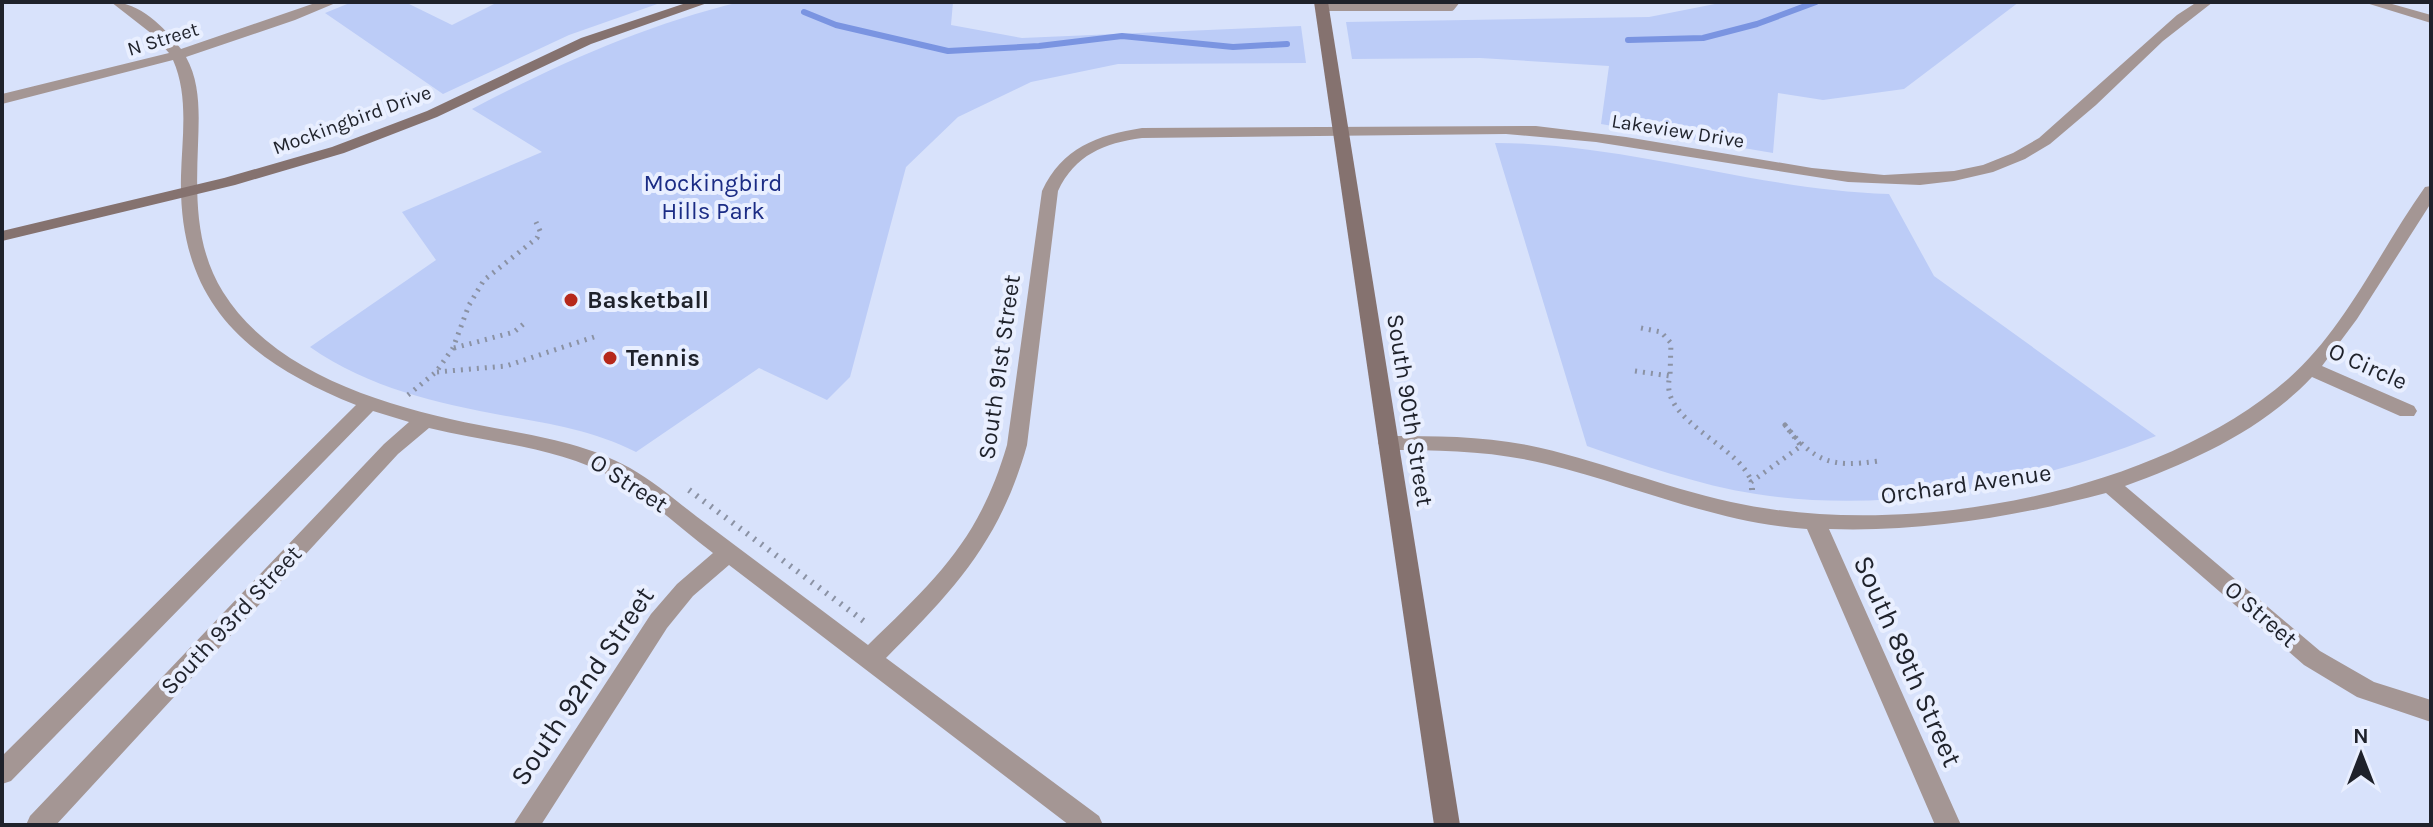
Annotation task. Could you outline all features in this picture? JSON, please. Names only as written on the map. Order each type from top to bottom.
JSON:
[{"type":"street","points":[[118,2],[143,19],[177,56]]},
{"type":"street","name":"N Street","points":[[2,99],[90,80],[177,56],[331,2]]},
{"type":"street","name":"Mockingbird Drive","points":[[2,236],[187,192],[292,164],[378,136],[432,114],[586,41],[703,2]]},
{"type":"street","name":"Lakeview Drive","points":[[1087,147],[1104,139],[1142,133],[1543,131],[1834,177],[1901,179],[1962,173],[2001,163],[2032,149],[2177,23],[2206,2]]},
{"type":"street","points":[[2370,2],[2388,4],[2431,19]]},
{"type":"street","name":"South 90th Street","points":[[1321,4],[1447,825]]},
{"type":"street","name":"O Street","points":[[177,56],[184,68],[189,90],[187,213],[194,256],[207,282],[234,320],[267,348],[327,386],[370,403],[426,419],[591,456],[624,474],[871,657],[1090,825]]},
{"type":"street","name":"South 91st Street","points":[[871,657],[948,579],[976,545],[995,513],[1008,482],[1017,445],[1050,191],[1063,165],[1087,147]]},
{"type":"street","name":"Orchard Avenue","points":[[1388,443],[1458,443],[1518,450],[1712,506],[1814,521],[1916,521],[2083,494],[2180,456],[2229,431],[2272,402],[2308,368],[2360,300],[2431,191]]},
{"type":"street","name":"O Circle","points":[[2308,368],[2407,411]]},
{"type":"street","points":[[2,773],[323,446],[370,403]]},
{"type":"street","name":"South 93rd Street","points":[[39,825],[391,449],[426,419]]},
{"type":"street","name":"O Street","points":[[2110,485],[2312,658],[2366,690],[2431,711]]},
{"type":"street","name":"South 89th Street","points":[[1814,521],[1948,825]]},
{"type":"street","name":"South 92nd Street","points":[[526,825],[659,621],[685,590],[729,553]]},
{"type":"lane","points":[[1321,4],[1451,7],[1455,2]]},
{"type":"path","points":[[407,396],[436,372],[453,348],[469,305],[484,280],[537,238],[540,231],[536,222]]},
{"type":"path","points":[[453,348],[514,332],[527,321]]},
{"type":"path","points":[[1641,328],[1661,332],[1671,343],[1671,393],[1679,410],[1705,437],[1744,466],[1751,482],[1752,495]]},
{"type":"path","points":[[436,372],[506,366],[594,337]]},
{"type":"path","points":[[1635,371],[1670,376]]},
{"type":"path","points":[[1751,482],[1778,461],[1797,448],[1801,446],[1785,425],[1791,434],[1798,443],[1805,452],[1843,467],[1878,461]]},
{"type":"green space","points":[[352,2],[405,2],[452,25],[498,2],[663,2],[569,35],[443,94],[325,13]]},
{"type":"green space","name":"Mockingbird Hills Park","points":[[740,2],[953,2],[951,25],[1022,38],[1301,26],[1306,63],[1118,64],[1031,82],[958,117],[906,167],[850,377],[827,400],[759,368],[636,452],[572,429],[454,406],[404,392],[356,373],[310,347],[436,260],[402,212],[542,152],[472,109],[603,47],[670,22]]},
{"type":"green space","points":[[1725,2],[2019,2],[1904,89],[1823,100],[1778,93],[1773,153],[1601,124],[1609,66],[1480,58],[1352,59],[1346,22],[1649,17]]},
{"type":"green space","points":[[1495,143],[1594,150],[1790,184],[1889,194],[1934,276],[2156,436],[2060,469],[2010,481],[1909,498],[1858,501],[1807,500],[1734,490],[1670,474],[1587,446]]},
{"type":"waterway","points":[[1628,40],[1703,38],[1757,24],[1816,2]]},
{"type":"waterway","points":[[804,12],[836,25],[948,51],[1039,46],[1122,36],[1233,47],[1287,44]]},
{"type":"place","name":"Basketball","points":[[571,300]]},
{"type":"place","name":"Tennis","points":[[610,358]]}]
